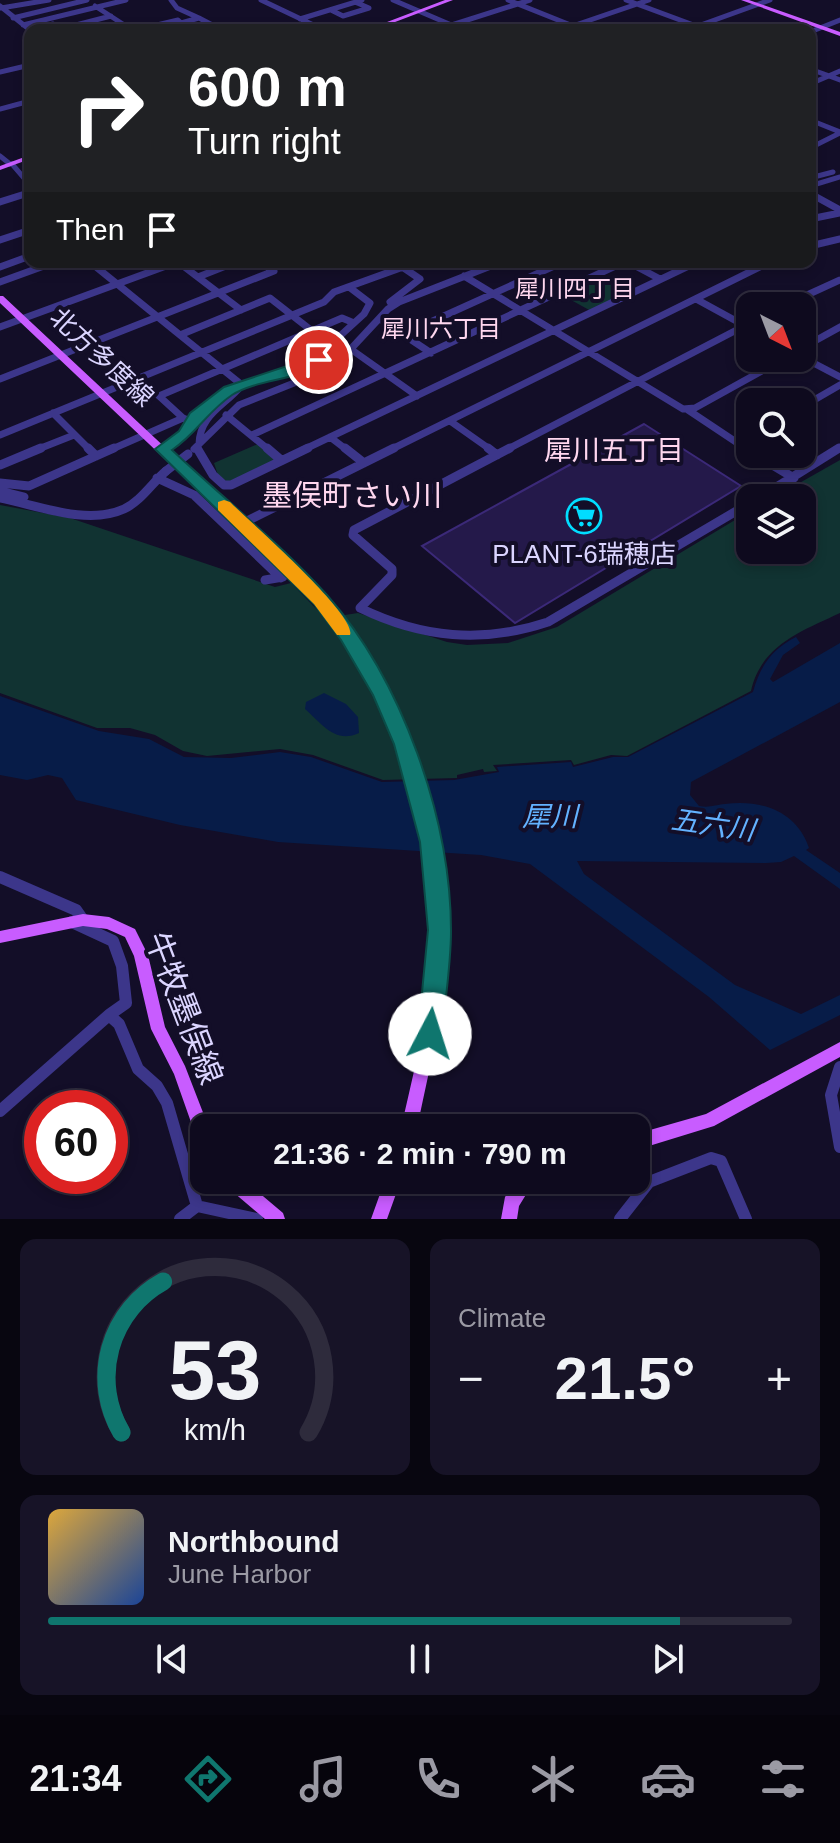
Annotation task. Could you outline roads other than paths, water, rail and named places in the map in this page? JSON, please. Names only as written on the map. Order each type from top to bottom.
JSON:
[{"type":"main road","points":[[385,24],[450,0]]},
{"type":"main road","points":[[744,0],[812,24]]},
{"type":"main road","points":[[816,25],[840,34]]},
{"type":"main road","points":[[0,168],[24,159]]},
{"type":"main road","name":"北方多度線","points":[[0,298],[243,523],[325,606],[364,660],[397,726],[431,842],[440,930],[430,1034],[412,1114]]},
{"type":"main road","name":"牛牧墨俣線","points":[[0,937],[78,921],[109,923],[130,933],[137,943],[158,1029],[195,1114]]},
{"type":"main road","points":[[650,1138],[709,1121],[840,1049]]},
{"type":"main road","points":[[248,1194],[277,1219]]},
{"type":"main road","points":[[379,1219],[388,1194]]},
{"type":"main road","points":[[509,1219],[511,1203],[517,1194]]},
{"type":"street","points":[[1,7],[49,0]]},
{"type":"street","points":[[13,18],[86,0],[124,24]]},
{"type":"street","points":[[27,24],[126,0]]},
{"type":"street","points":[[171,0],[177,8],[210,24]]},
{"type":"street","points":[[262,0],[310,24]]},
{"type":"street","points":[[300,19],[362,0]]},
{"type":"street","points":[[393,0],[450,24]]},
{"type":"street","points":[[508,0],[568,24]]},
{"type":"street","points":[[455,24],[530,0]]},
{"type":"street","points":[[626,0],[692,24]]},
{"type":"street","points":[[579,24],[649,0]]},
{"type":"street","points":[[703,24],[770,0]]},
{"type":"street","points":[[322,3],[343,16],[369,8],[355,2]]},
{"type":"street","points":[[1,7],[23,25]]},
{"type":"street","points":[[316,14],[330,20]]},
{"type":"street","points":[[80,24],[111,16]]},
{"type":"street","points":[[191,24],[199,18]]},
{"type":"street","points":[[102,24],[117,20]]},
{"type":"street","points":[[160,24],[178,20],[182,24]]},
{"type":"street","points":[[816,29],[840,20]]},
{"type":"street","points":[[0,72],[24,66]]},
{"type":"street","points":[[816,71],[840,80]]},
{"type":"street","points":[[816,81],[840,71]]},
{"type":"street","points":[[0,109],[24,102]]},
{"type":"street","points":[[816,123],[840,133]]},
{"type":"street","points":[[816,145],[840,133]]},
{"type":"street","points":[[0,156],[24,178]]},
{"type":"street","points":[[816,177],[840,174]]},
{"type":"street","points":[[816,184],[840,174]]},
{"type":"street","points":[[0,202],[24,194]]},
{"type":"street","points":[[816,197],[840,212]]},
{"type":"street","points":[[816,218],[840,212]]},
{"type":"street","points":[[0,240],[24,232]]},
{"type":"street","points":[[816,245],[840,239]]},
{"type":"street","points":[[0,267],[24,258]]},
{"type":"street","points":[[0,282],[38,268]]},
{"type":"street","points":[[97,268],[242,385]]},
{"type":"street","points":[[0,327],[161,268]]},
{"type":"street","points":[[186,268],[241,310]]},
{"type":"street","points":[[198,277],[221,268]]},
{"type":"street","points":[[0,379],[274,271],[269,268]]},
{"type":"street","points":[[0,435],[292,315],[392,268]]},
{"type":"street","points":[[0,498],[79,513],[117,512],[128,507],[157,478],[198,445],[226,415],[256,397],[323,374],[352,350],[388,309],[391,300],[420,281],[403,268]]},
{"type":"street","points":[[388,309],[485,268]]},
{"type":"street","points":[[404,334],[549,268]]},
{"type":"street","points":[[252,435],[613,268]]},
{"type":"street","points":[[638,268],[660,279]]},
{"type":"street","points":[[242,385],[208,414],[199,436],[198,445],[213,475],[224,485],[684,268]]},
{"type":"street","points":[[243,523],[758,268]]},
{"type":"street","points":[[464,276],[688,410],[736,443]]},
{"type":"street","points":[[814,292],[840,280]]},
{"type":"street","points":[[163,449],[185,434],[212,401],[242,385],[308,366],[324,357],[330,345],[370,303],[349,287]]},
{"type":"street","points":[[180,335],[270,298],[330,345]]},
{"type":"street","points":[[696,299],[736,320]]},
{"type":"street","points":[[159,396],[342,318],[354,323]]},
{"type":"street","points":[[380,319],[431,353]]},
{"type":"street","points":[[816,340],[840,327]]},
{"type":"street","points":[[736,332],[352,532],[392,569],[392,575],[360,608],[445,636],[515,635],[548,622],[736,511]]},
{"type":"street","points":[[352,350],[417,396]]},
{"type":"street","points":[[816,364],[840,377]]},
{"type":"street","points":[[688,410],[759,372]]},
{"type":"street","points":[[135,379],[192,422]]},
{"type":"street","points":[[816,399],[840,385]]},
{"type":"street","points":[[53,413],[96,456]]},
{"type":"street","points":[[226,415],[281,460]]},
{"type":"street","points":[[0,483],[29,486],[183,418]]},
{"type":"street","points":[[450,421],[497,455]]},
{"type":"street","points":[[0,465],[74,435]]},
{"type":"street","points":[[330,437],[364,463]]},
{"type":"street","points":[[784,484],[840,448]]},
{"type":"street","points":[[777,468],[794,478]]},
{"type":"street","points":[[157,478],[194,495],[281,578]]},
{"type":"street","points":[[0,491],[29,498],[36,505]]},
{"type":"street","points":[[265,580],[293,573]]},
{"type":"street","points":[[0,877],[76,910],[78,921],[90,933],[110,938],[117,946],[126,1003],[0,1111]]},
{"type":"street","points":[[109,1015],[119,1024],[138,1069],[157,1086],[167,1103],[197,1206]]},
{"type":"street","points":[[840,1067],[831,1089],[834,1130],[840,1147]]},
{"type":"street","points":[[620,1219],[649,1182],[711,1158],[721,1161],[746,1219]]},
{"type":"street","points":[[180,1219],[197,1206],[257,1219]]},
{"type":"water","name":"犀川","points":[[796,637],[800,643],[783,655],[770,679],[773,682],[840,643],[840,702],[691,782],[690,795],[699,806],[752,804],[787,816],[803,835],[809,848],[806,850],[840,873],[840,889],[794,856],[781,862],[766,863],[577,861],[584,874],[735,985],[801,1014],[840,995],[840,1015],[770,1050],[709,997],[530,864],[481,855],[278,842],[180,825],[76,800],[62,778],[48,775],[27,780],[0,775],[0,696],[99,731],[149,739],[184,757],[231,758],[280,752],[311,757],[382,782],[454,780],[499,772],[497,767],[571,762],[573,767],[613,757],[628,757],[753,692],[768,659]]},
{"type":"water","points":[[324,693],[346,704],[358,717],[359,733],[343,736],[329,731],[305,709],[306,702]]},
{"type":"place","name":"PLANT-6瑞穂店","points":[[584,516]]},
{"type":"district","name":"犀川四丁目","points":[[575,288]]},
{"type":"district","name":"犀川六丁目","points":[[441,328]]},
{"type":"district","name":"犀川五丁目","points":[[614,450]]},
{"type":"district","name":"墨俣町さい川","points":[[352,495]]},
{"type":"water label","name":"五六川","points":[[713,825]]}]
